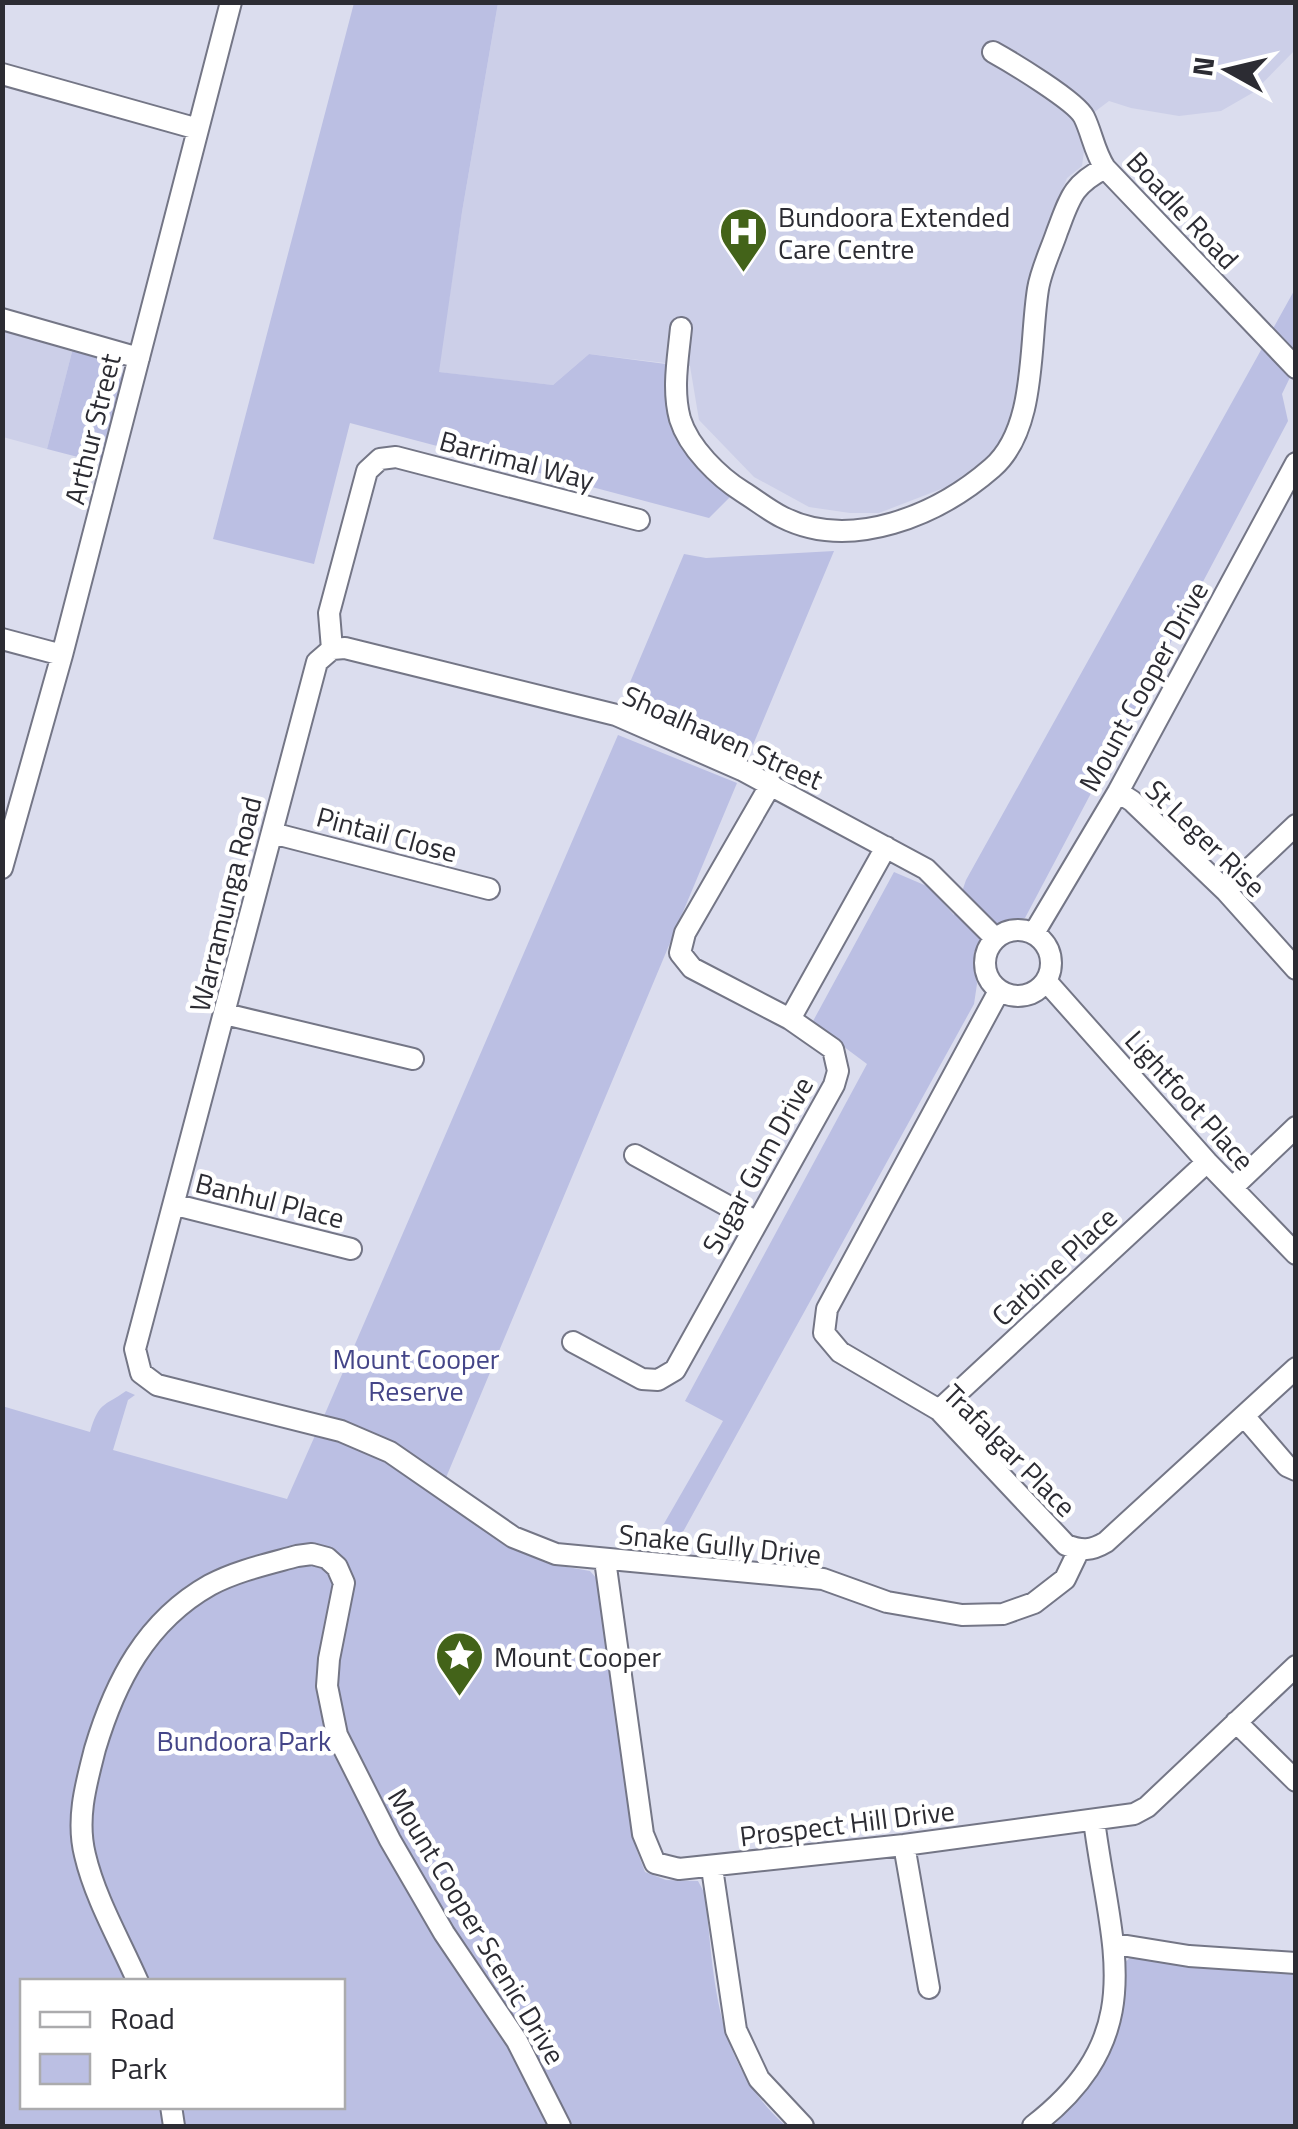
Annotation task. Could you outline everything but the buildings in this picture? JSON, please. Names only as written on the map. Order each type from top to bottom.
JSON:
[{"type":"street","name":"Arthur Street","points":[[2,868],[62,656],[231,2]]},
{"type":"street","name":"Boadle Road","points":[[993,52],[1083,114],[1089,137],[1105,168],[1296,368]]},
{"type":"street","points":[[2,74],[198,129]]},
{"type":"street","points":[[681,328],[676,378],[681,422],[722,480],[783,518],[800,524],[840,530],[875,529],[914,516],[960,492],[1001,460],[1012,446],[1022,420],[1038,283],[1076,187],[1105,168]]},
{"type":"street","points":[[2,320],[139,358]]},
{"type":"street","name":"Barrimal Way","points":[[380,459],[396,457],[639,520]]},
{"type":"street","name":"Warramunga Road","points":[[142,1372],[136,1349],[316,662],[332,649],[329,613],[367,472],[380,459]]},
{"type":"street","name":"Mount Cooper Drive","points":[[1034,933],[1118,792],[1296,463]]},
{"type":"street","points":[[2,639],[62,656]]},
{"type":"street","name":"Shoalhaven Street","points":[[332,649],[345,648],[616,715],[771,784],[926,869],[995,938]]},
{"type":"street","name":"Sugar Gum Drive","points":[[573,1342],[642,1379],[651,1382],[670,1375],[834,1086],[838,1071],[833,1049],[790,1019],[692,968],[680,953],[685,933],[771,784]]},
{"type":"street","name":"St Leger Rise","points":[[1118,792],[1226,891],[1296,969]]},
{"type":"street","points":[[1226,891],[1296,825]]},
{"type":"street","name":"Pintail Close","points":[[272,833],[489,889]]},
{"type":"street","points":[[790,1019],[886,847]]},
{"type":"street","points":[[1012,930],[1034,933],[1049,952],[1050,972],[1039,989],[1020,997],[999,991],[992,984],[984,966],[995,938],[1012,930]]},
{"type":"street","name":"Lightfoot Place","points":[[1046,981],[1207,1162],[1296,1254]]},
{"type":"street","name":"Trafalgar Place","points":[[999,991],[827,1309],[824,1333],[840,1352],[939,1410],[1066,1545],[1079,1550]]},
{"type":"street","points":[[225,1014],[413,1059]]},
{"type":"street","points":[[1233,1187],[1296,1127]]},
{"type":"street","points":[[635,1155],[757,1222]]},
{"type":"street","name":"Carbine Place","points":[[939,1410],[1207,1162]]},
{"type":"street","name":"Banhul Place","points":[[176,1204],[351,1249]]},
{"type":"street","name":"Snake Gully Drive","points":[[142,1372],[157,1385],[341,1430],[390,1452],[512,1537],[556,1554],[823,1579],[886,1602],[962,1616],[1003,1614],[1034,1603],[1065,1579],[1079,1550],[1094,1549],[1106,1542],[1296,1368]]},
{"type":"street","points":[[1244,1416],[1296,1470]]},
{"type":"street","name":"Mount Cooper Scenic Drive","points":[[137,1979],[98,1892],[85,1856],[81,1828],[91,1764],[119,1679],[145,1639],[210,1584],[296,1556],[312,1554],[327,1558],[338,1567],[344,1583],[327,1686],[337,1735],[390,1840],[444,1933],[518,2040],[560,2126]]},
{"type":"street","name":"Prospect Hill Drive","points":[[605,1560],[643,1834],[655,1863],[680,1869],[904,1845],[1134,1814],[1147,1807],[1296,1666]]},
{"type":"street","points":[[1236,1722],[1296,1782]]},
{"type":"street","points":[[1034,2126],[1060,2106],[1099,2056],[1114,2001],[1115,1944],[1094,1820]]},
{"type":"street","points":[[904,1845],[928,1988]]},
{"type":"street","points":[[712,1868],[736,2030],[759,2079],[803,2126]]},
{"type":"street","points":[[1115,1944],[1189,1956],[1296,1963]]},
{"type":"shaded area","name":"Bundoora Extended Care Centre","points":[[498,3],[1295,3],[1295,50],[1254,92],[1221,111],[1179,116],[1109,101],[1076,126],[1084,151],[1082,166],[1067,178],[1040,246],[1027,303],[1015,420],[999,449],[949,486],[879,513],[850,513],[809,507],[754,477],[699,420],[690,366],[589,354],[553,385],[438,372]]},
{"type":"shaded area","points":[[5,329],[73,348],[47,449],[3,437]]},
{"type":"green space","points":[[354,3],[498,3],[439,372],[553,385],[589,354],[666,364],[668,412],[701,470],[731,496],[709,518],[350,423],[314,564],[213,539]]},
{"type":"green space","points":[[1295,289],[1295,367],[1282,394],[1288,421],[1025,918],[1004,923],[974,952],[974,1004],[673,1550],[650,1548],[723,1421],[685,1401],[867,1064],[812,1023],[894,872],[929,887],[954,915],[966,880]]},
{"type":"green space","points":[[73,348],[110,357],[123,374],[101,463],[47,449]]},
{"type":"green space","points":[[834,551],[750,752],[623,699],[684,554],[706,558]]},
{"type":"green space","name":"Mount Cooper Reserve","points":[[618,735],[737,783],[445,1480],[388,1443],[324,1416]]},
{"type":"green space","name":"Bundoora Park","points":[[126,1391],[135,1395],[128,1400],[113,1450],[287,1499],[317,1431],[397,1465],[509,1547],[556,1565],[590,1571],[598,1580],[605,1605],[636,1848],[645,1872],[666,1880],[698,1881],[705,1894],[716,1990],[731,2048],[762,2101],[786,2126],[3,2126],[2,1406],[90,1432],[96,1415]]},
{"type":"green space","points":[[1131,1957],[1225,1969],[1295,1971],[1295,2126],[1053,2126],[1085,2091],[1101,2066],[1123,1964]]},
{"type":"place","name":"Bundoora Extended Care Centre","points":[[743,274]]},
{"type":"place","name":"Mount Cooper","points":[[459,1698]]}]
